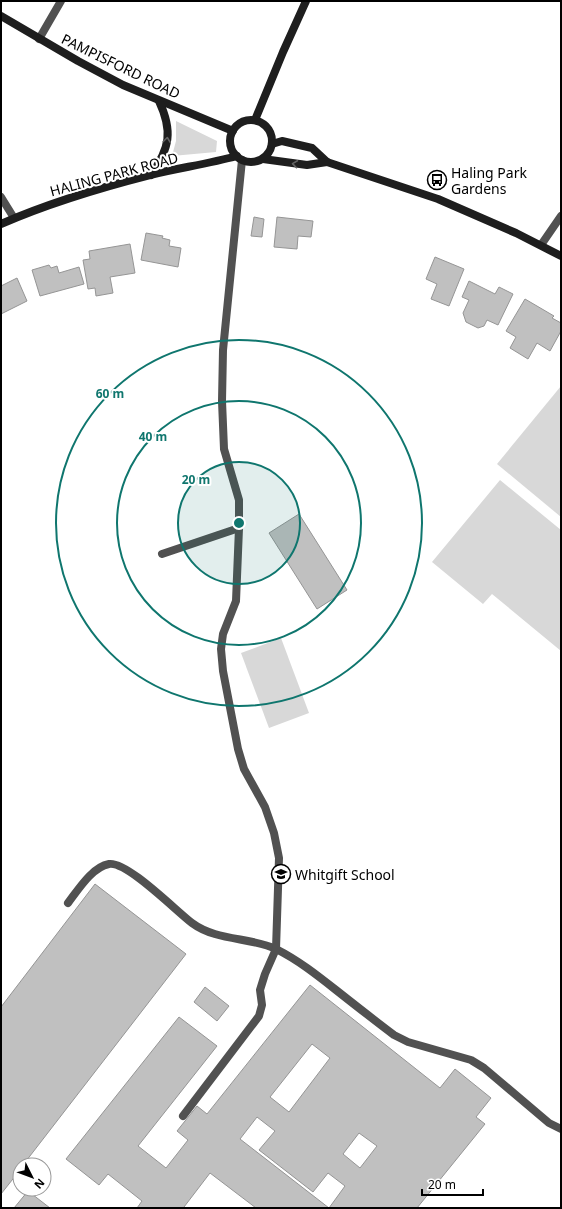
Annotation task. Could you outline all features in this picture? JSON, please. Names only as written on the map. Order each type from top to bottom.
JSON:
[{"type":"street","points":[[39,39],[61,1]]},
{"type":"street","points":[[255,120],[274,72],[306,1]]},
{"type":"street","name":"PAMPISFORD ROAD","points":[[1,16],[39,39],[123,85],[233,131]]},
{"type":"street","points":[[151,175],[162,160],[169,140],[167,118],[159,101]]},
{"type":"street","points":[[262,159],[270,151],[272,144],[271,134],[265,125],[255,120],[242,122],[233,131],[230,142],[232,149],[240,158],[248,162],[262,159],[307,165],[327,162]]},
{"type":"street","points":[[272,144],[282,141],[312,148],[327,162],[438,198],[561,256]]},
{"type":"street","points":[[183,1116],[259,1016],[262,1005],[260,990],[276,949],[279,858],[274,833],[265,807],[244,769],[238,749],[222,656],[224,634],[236,601],[239,528],[239,500],[224,449],[222,401],[223,350],[240,158]]},
{"type":"street","name":"HALING PARK ROAD","points":[[1,224],[79,194],[151,175],[240,158]]},
{"type":"street","points":[[1,197],[14,218]]},
{"type":"street","points":[[540,245],[561,216]]},
{"type":"street","points":[[162,554],[239,528]]},
{"type":"street","points":[[68,903],[100,867],[110,864],[121,866],[163,898],[193,924],[214,933],[259,942],[276,949],[303,964],[394,1035],[408,1042],[471,1060],[484,1068],[549,1123],[561,1129]]},
{"type":"shaded area","points":[[176,121],[217,141],[216,152],[172,156],[176,141]]},
{"type":"shaded area","points":[[561,386],[561,517],[497,464]]},
{"type":"shaded area","points":[[500,480],[561,530],[561,651],[492,594],[483,604],[432,562]]},
{"type":"shaded area","points":[[281,638],[309,713],[269,728],[241,653]]},
{"type":"building","points":[[254,217],[264,219],[262,237],[251,236]]},
{"type":"building","points":[[277,217],[313,221],[311,237],[298,236],[297,249],[274,247]]},
{"type":"building","points":[[146,233],[163,236],[162,238],[170,240],[169,246],[181,248],[178,267],[141,260]]},
{"type":"building","points":[[130,244],[135,273],[110,277],[113,293],[96,296],[95,288],[88,289],[83,260],[90,259],[89,251]]},
{"type":"building","points":[[435,257],[464,269],[449,306],[431,299],[437,284],[426,279]]},
{"type":"building","points":[[49,265],[51,268],[57,266],[59,273],[79,267],[84,284],[40,296],[32,270]]},
{"type":"building","points":[[17,278],[27,301],[1,314],[1,286]]},
{"type":"building","points":[[469,281],[495,294],[499,287],[513,294],[498,325],[487,320],[484,326],[478,328],[466,322],[463,313],[469,300],[462,297]]},
{"type":"building","points":[[525,299],[554,316],[552,318],[561,323],[561,331],[550,351],[537,343],[528,359],[510,348],[516,337],[506,331]]},
{"type":"building","points":[[299,514],[347,590],[317,609],[269,533]]},
{"type":"building","points":[[95,884],[186,954],[29,1157],[12,1157],[12,1180],[1,1194],[1,1007]]},
{"type":"building","points":[[310,985],[440,1088],[455,1069],[491,1098],[476,1117],[485,1124],[417,1208],[329,1208],[256,1208],[210,1173],[184,1207],[186,1208],[137,1208],[142,1201],[108,1174],[99,1185],[66,1159],[179,1017],[217,1046],[138,1146],[166,1168],[188,1140],[177,1131],[197,1106],[207,1114]],"holes":[[[312,1044],[330,1058],[289,1112],[270,1097]],[[257,1117],[275,1131],[259,1150],[313,1192],[328,1173],[345,1186],[329,1208],[240,1139]],[[359,1133],[377,1146],[360,1168],[343,1154]]]},
{"type":"building","points":[[205,987],[229,1006],[217,1021],[194,1002]]},
{"type":"building","points":[[23,1197],[36,1197],[50,1208],[14,1208]]},
{"type":"place","name":"Haling Park Gardens","points":[[437,180]]},
{"type":"place","name":"Whitgift School","points":[[281,874]]}]
